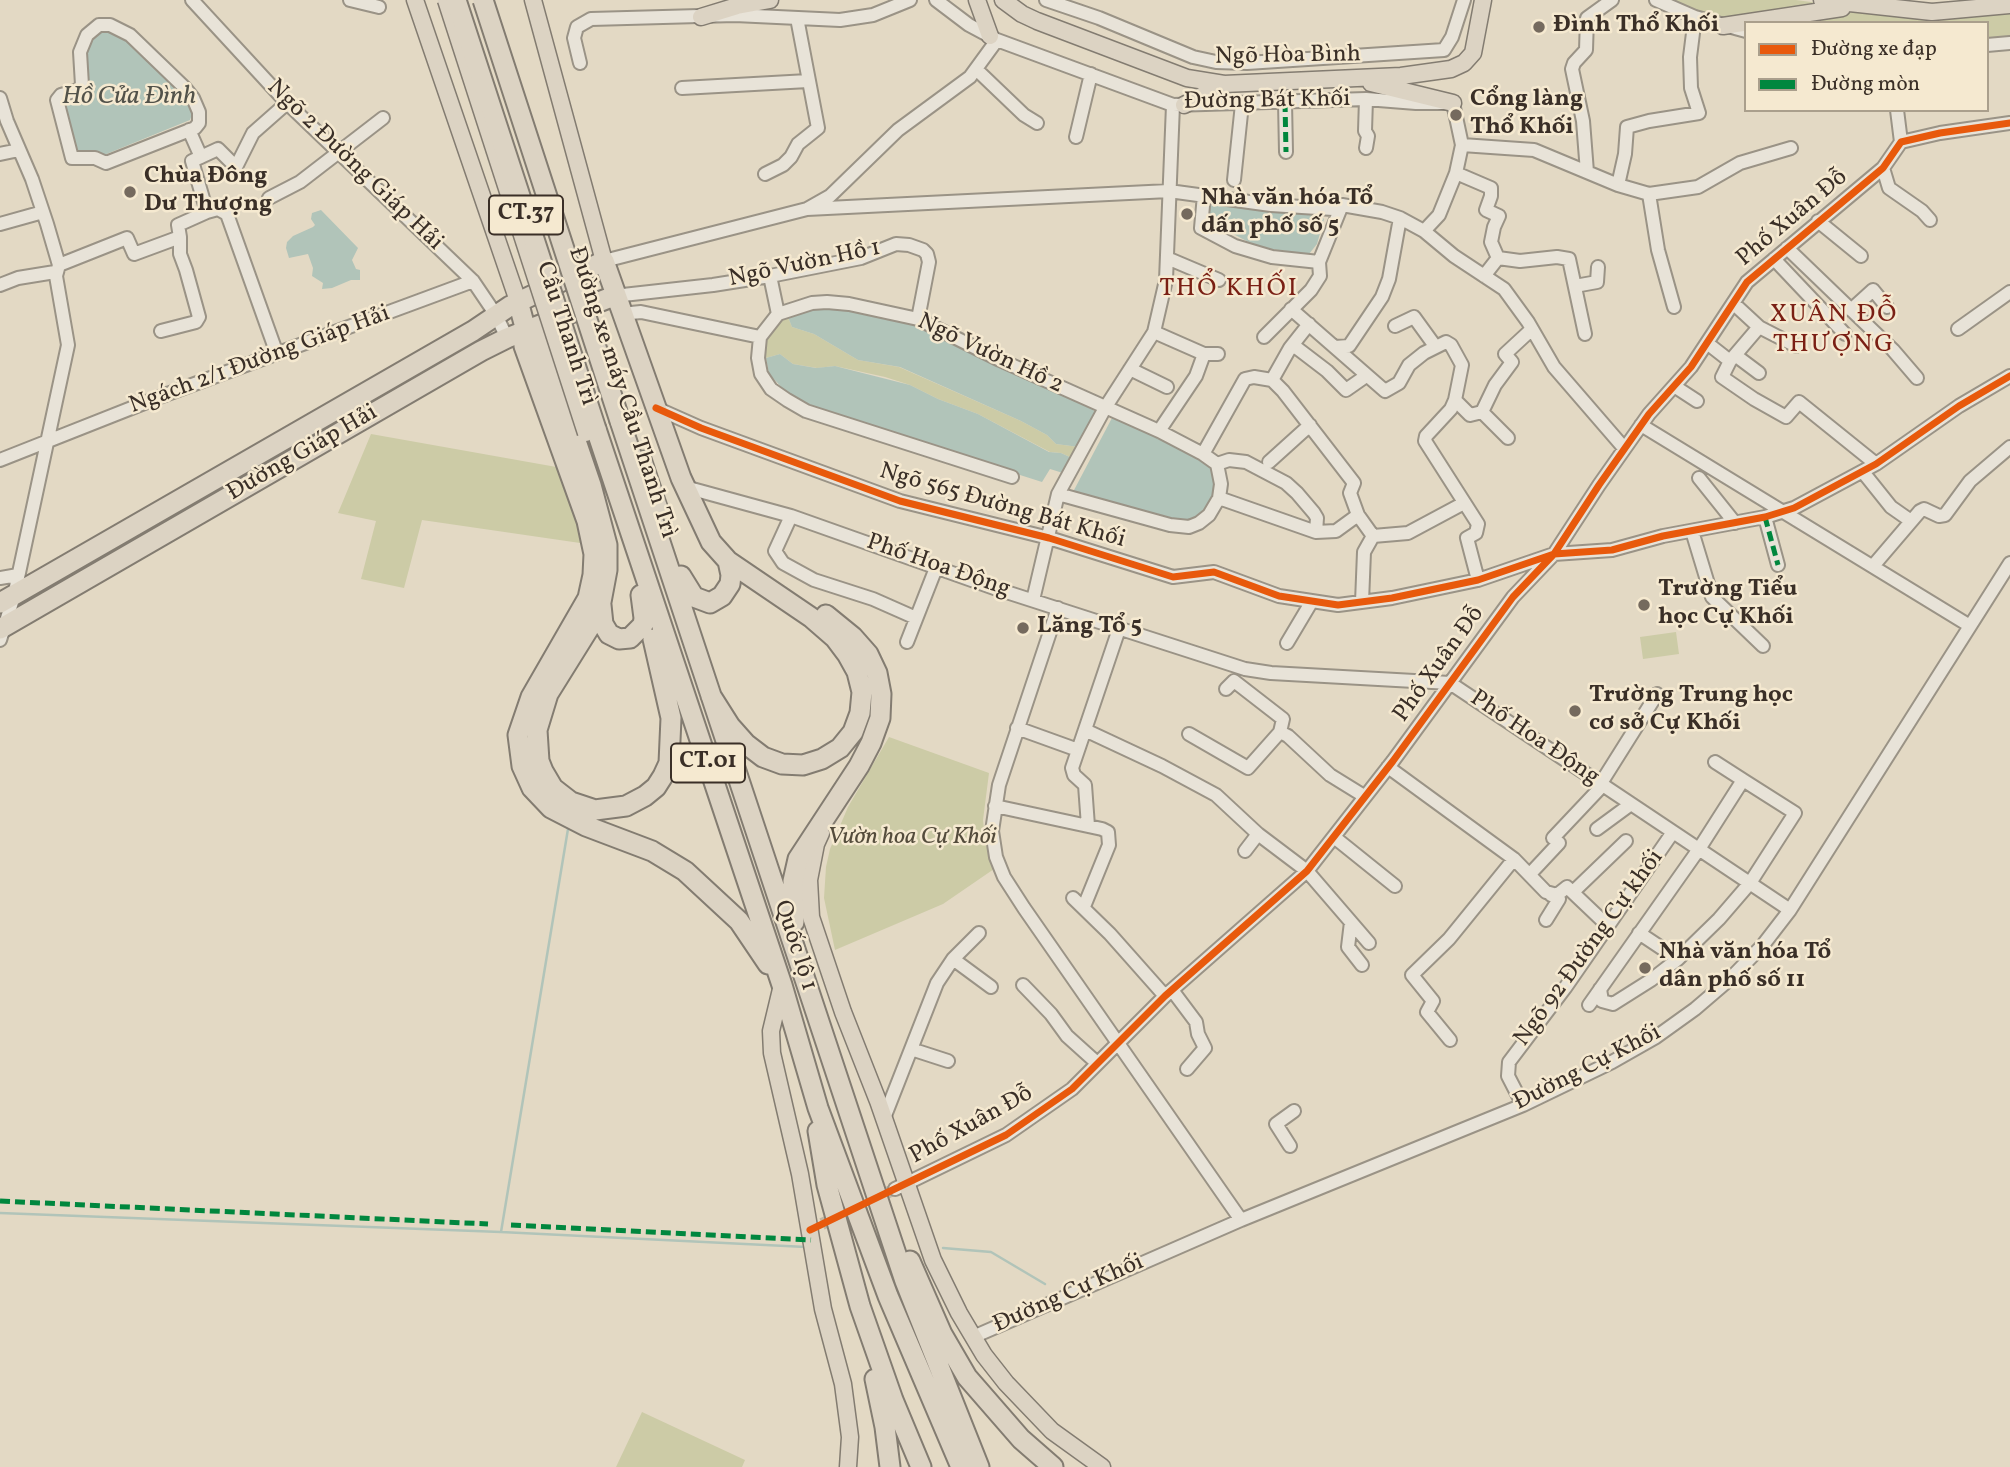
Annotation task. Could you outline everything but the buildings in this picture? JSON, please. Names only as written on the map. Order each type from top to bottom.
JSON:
[{"type":"highway","name":"Cầu Thanh Trì","points":[[456,0],[591,431]]},
{"type":"highway","name":"Cầu Thanh Trì","points":[[483,0],[624,419]]},
{"type":"highway","name":"Đường Giáp Hải","points":[[7,599],[473,331],[518,301],[604,261]]},
{"type":"highway","points":[[604,261],[618,305],[663,417],[685,487],[711,542],[728,561],[812,618],[835,638],[857,672],[862,692],[860,713],[853,732],[839,748],[822,759],[803,765],[782,764],[763,757],[746,744],[730,726],[711,696]]},
{"type":"highway","points":[[518,301],[526,331],[524,346],[587,521],[594,554],[588,598],[526,710],[518,735],[522,766],[533,788],[551,808],[586,826],[652,851],[685,871],[739,921],[782,985]]},
{"type":"highway","name":"Đường Giáp Hải","points":[[1,632],[507,338],[618,305]]},
{"type":"highway","points":[[526,331],[542,341],[602,520],[608,554],[601,602],[591,625],[548,694],[538,720],[539,761],[553,788],[571,802],[595,810],[613,809],[636,802],[656,787],[668,763],[670,710],[633,542]]},
{"type":"highway","name":"Quốc lộ 1","points":[[624,419],[688,628],[905,1281],[979,1467]]},
{"type":"highway","name":"Quốc lộ 1","points":[[591,431],[610,472],[782,985],[808,1075],[888,1296],[961,1467]]},
{"type":"highway","points":[[601,602],[603,624],[609,634],[625,640],[639,631],[644,618],[633,542]]},
{"type":"highway","points":[[681,576],[694,597],[704,602],[717,600],[730,584],[728,561]]},
{"type":"highway","points":[[763,583],[813,606],[837,622],[868,653],[877,673],[881,694],[880,718],[871,743],[798,859],[793,881],[792,907],[799,960]]},
{"type":"highway","points":[[808,1075],[827,1185],[860,1306],[885,1427],[890,1467]]},
{"type":"highway","points":[[855,1128],[930,1307],[957,1363],[1009,1427],[1053,1467]]},
{"type":"highway","points":[[860,1306],[893,1401],[921,1467]]},
{"type":"main road","points":[[415,0],[518,301]]},
{"type":"main road","name":"Đường xe máy Cầu Thanh Trì","points":[[446,0],[591,431]]},
{"type":"main road","name":"Đường xe máy Cầu Thanh Trì","points":[[493,0],[624,419],[681,576],[688,628]]},
{"type":"main road","points":[[533,0],[604,261]]},
{"type":"main road","points":[[701,16],[771,0]]},
{"type":"main road","points":[[978,0],[994,38]]},
{"type":"main road","points":[[1003,0],[1037,21],[1187,78],[1224,84],[1436,73],[1464,63],[1473,53],[1483,0]]},
{"type":"main road","points":[[1822,0],[1932,12],[2010,5]]},
{"type":"main road","points":[[1755,21],[1858,5]]},
{"type":"main road","points":[[1723,26],[1744,23]]},
{"type":"main road","points":[[1352,78],[1453,103]]},
{"type":"main road","points":[[1178,105],[1224,84]]},
{"type":"main road","points":[[838,799],[816,844],[809,880],[811,917],[843,1012],[884,1118],[901,1186],[958,1313],[984,1355],[1021,1400],[1066,1442],[1102,1467]]},
{"type":"main road","points":[[782,985],[771,1031],[772,1054],[800,1174],[816,1227],[824,1309],[843,1384],[850,1437],[848,1467]]},
{"type":"street","name":"Ngõ 2 Đường Giáp Hải","points":[[192,0],[287,103],[473,281],[496,315],[507,338]]},
{"type":"street","points":[[350,0],[379,7]]},
{"type":"street","points":[[580,63],[574,38],[577,27],[591,19],[735,15],[840,20],[873,15],[910,0]]},
{"type":"street","name":"Đường Bát Khối","points":[[936,0],[969,25],[994,38],[1178,105],[1366,99],[1453,103]]},
{"type":"street","name":"Ngõ Hòa Bình","points":[[1046,0],[1099,18],[1193,57],[1216,62],[1247,63],[1444,50],[1452,37],[1464,0]]},
{"type":"street","points":[[1587,172],[1583,121],[1572,69],[1586,50],[1587,18],[1612,0]]},
{"type":"street","points":[[1656,0],[1695,17],[1744,31]]},
{"type":"street","points":[[1618,185],[1625,154],[1627,127],[1699,113],[1691,88],[1690,57],[1695,17]]},
{"type":"street","points":[[765,174],[792,158],[798,144],[818,128],[797,18]]},
{"type":"street","points":[[104,24],[123,30],[180,83],[193,98],[199,112],[199,123],[189,130],[106,163],[95,158],[72,158],[57,100],[61,95],[78,90],[82,85],[80,52],[93,29],[104,24]]},
{"type":"street","points":[[807,209],[830,196],[898,130],[970,77],[977,70],[994,38]]},
{"type":"street","points":[[1989,45],[2010,43]]},
{"type":"street","points":[[977,70],[1024,115],[1037,123]]},
{"type":"street","points":[[1076,137],[1091,74]]},
{"type":"street","points":[[682,88],[808,81]]},
{"type":"street","points":[[0,98],[43,212],[57,269],[68,345],[18,575],[7,599],[1,632]]},
{"type":"street","points":[[1366,99],[1366,148]]},
{"type":"street","points":[[1285,102],[1286,152]]},
{"type":"street","points":[[207,212],[192,161],[218,149],[236,167],[253,133],[287,103]]},
{"type":"street","points":[[1424,231],[1439,215],[1456,173],[1462,145],[1453,103]]},
{"type":"street","points":[[1234,180],[1242,104]]},
{"type":"street","points":[[1033,600],[1058,494],[1105,408],[1154,332],[1166,280],[1169,191],[1178,105]]},
{"type":"street","points":[[1897,112],[1901,142],[1940,133],[2010,123]]},
{"type":"street","points":[[269,198],[300,181],[383,118]]},
{"type":"street","points":[[189,130],[201,157]]},
{"type":"street","name":"Phố Xuân Đỗ","points":[[901,1186],[1006,1135],[1072,1089],[1168,993],[1307,871],[1388,767],[1513,597],[1554,554],[1641,425],[1691,367],[1747,282],[1883,168],[1901,142]]},
{"type":"street","points":[[1462,145],[1534,150],[1618,185],[1649,194],[1698,187],[1740,163],[1791,148]]},
{"type":"street","points":[[0,154],[19,150]]},
{"type":"street","points":[[1883,168],[1889,188],[1922,211],[1930,220]]},
{"type":"street","points":[[1456,173],[1491,188],[1486,210],[1499,216],[1491,242],[1497,258]]},
{"type":"street","points":[[604,261],[807,209],[1169,191],[1284,206],[1333,209],[1342,205],[1362,206],[1400,218],[1424,231],[1454,256],[1504,289],[1554,367],[1625,448]]},
{"type":"street","points":[[1649,194],[1657,250],[1675,307]]},
{"type":"street","points":[[1204,195],[1201,228],[1235,246],[1272,257],[1319,262]]},
{"type":"street","points":[[1264,337],[1311,290],[1320,276],[1319,262],[1342,205]]},
{"type":"street","points":[[161,331],[196,322],[199,317],[180,254],[178,225],[218,209],[227,214],[277,354]]},
{"type":"street","points":[[0,224],[43,212]]},
{"type":"street","points":[[1335,347],[1349,346],[1382,297],[1389,279],[1400,218]]},
{"type":"street","points":[[1818,221],[1861,256]]},
{"type":"street","points":[[0,285],[57,269],[127,238],[134,254],[180,237]]},
{"type":"street","name":"Ngõ Vườn Hồ 1","points":[[618,305],[641,293],[770,276],[861,258],[896,244],[918,247],[927,254],[929,262],[918,319]]},
{"type":"street","points":[[1787,248],[1917,378]]},
{"type":"street","points":[[1167,258],[1219,280]]},
{"type":"street","points":[[1485,276],[1497,258]]},
{"type":"street","points":[[1497,258],[1520,261],[1569,258],[1585,334]]},
{"type":"street","points":[[1774,259],[1844,334]]},
{"type":"street","points":[[1576,286],[1597,282],[1598,267]]},
{"type":"street","points":[[770,276],[778,314],[760,337],[758,358],[761,374],[771,389],[818,415],[1012,477]]},
{"type":"street","name":"Ngách 2/1 Đường Giáp Hải","points":[[0,460],[162,396],[473,281]]},
{"type":"street","points":[[1851,310],[1873,290],[1887,307]]},
{"type":"street","points":[[1958,329],[2010,292]]},
{"type":"street","points":[[641,293],[641,312]]},
{"type":"street","name":"Ngõ Vườn Hồ 2","points":[[778,314],[827,302],[918,319],[990,355],[1159,431],[1217,464]]},
{"type":"street","points":[[1733,303],[1759,327],[1796,346]]},
{"type":"street","points":[[618,305],[760,337]]},
{"type":"street","points":[[1291,309],[1385,391],[1399,383],[1409,365],[1440,344],[1451,345],[1462,365],[1455,400],[1451,409],[1426,436],[1425,442],[1478,524],[1476,533],[1467,538],[1478,580]]},
{"type":"street","points":[[1395,326],[1414,317],[1440,344]]},
{"type":"street","points":[[1272,380],[1309,324]]},
{"type":"street","points":[[1759,327],[1732,358],[1722,377],[1754,399],[1786,416],[1799,402],[1876,464]]},
{"type":"street","points":[[1482,412],[1495,385],[1512,362],[1505,354],[1532,329]]},
{"type":"street","points":[[1154,332],[1211,354],[1159,431]]},
{"type":"street","points":[[1707,343],[1759,373]]},
{"type":"street","points":[[1293,345],[1328,371],[1346,390],[1366,376]]},
{"type":"street","points":[[1130,369],[1167,387]]},
{"type":"street","name":"Ngõ 565 Đường Bát Khối","points":[[663,417],[900,501],[1049,538],[1173,577],[1213,572],[1279,596],[1338,605],[1392,598],[1478,580],[1554,554],[1612,550],[1765,517],[1794,508],[1876,464],[1959,406],[2010,376]]},
{"type":"street","points":[[1203,454],[1245,379],[1254,377],[1272,380],[1354,483],[1350,493],[1358,515],[1373,537]]},
{"type":"street","points":[[1674,386],[1697,401]]},
{"type":"street","points":[[1455,400],[1470,415],[1482,412]]},
{"type":"street","points":[[1482,412],[1508,438]]},
{"type":"street","points":[[1269,462],[1310,425]]},
{"type":"street","points":[[1641,425],[1970,626]]},
{"type":"street","points":[[1873,566],[1920,511],[1924,509],[1939,516],[1945,515],[1970,481],[2010,447]]},
{"type":"street","points":[[1058,494],[1170,525],[1189,527],[1209,515],[1219,498],[1221,484],[1217,464],[1229,460],[1246,462],[1286,483],[1297,493],[1317,518],[1316,532]]},
{"type":"street","points":[[1863,471],[1891,507],[1911,522]]},
{"type":"street","points":[[1699,478],[1735,523]]},
{"type":"street","name":"Phố Hoa Động","points":[[685,487],[791,516],[936,568],[1245,669],[1271,673],[1450,683],[1790,910]]},
{"type":"street","points":[[1219,498],[1316,532],[1336,531],[1358,515]]},
{"type":"street","points":[[1373,537],[1408,533],[1464,503]]},
{"type":"street","points":[[791,516],[775,551],[783,563],[814,580],[873,599],[916,618]]},
{"type":"street","points":[[1765,517],[1778,565]]},
{"type":"street","points":[[1692,531],[1712,597],[1763,646]]},
{"type":"street","points":[[1362,602],[1364,552],[1373,537]]},
{"type":"street","name":"Đường Cự Khối","points":[[973,1337],[1241,1220],[1522,1105],[1612,1062],[1656,1037],[1695,1009],[1730,979],[1763,945],[1790,910],[2010,563]]},
{"type":"street","points":[[907,642],[936,568]]},
{"type":"street","points":[[0,578],[18,575]]},
{"type":"street","points":[[1287,643],[1312,601]]},
{"type":"street","points":[[1058,608],[1002,774],[995,806],[992,841],[996,857],[1004,877],[1241,1220]]},
{"type":"street","points":[[1088,826],[1085,785],[1072,772],[1119,629]]},
{"type":"street","points":[[1189,734],[1248,768],[1280,732],[1283,719],[1234,681],[1226,689]]},
{"type":"street","points":[[1430,682],[1439,698]]},
{"type":"street","points":[[1530,874],[1559,844],[1553,838],[1602,784],[1657,694]]},
{"type":"street","points":[[1017,728],[1078,750]]},
{"type":"street","points":[[1085,730],[1216,795],[1258,834],[1307,871],[1369,943]]},
{"type":"street","points":[[1280,732],[1288,736],[1330,775],[1364,796]]},
{"type":"street","points":[[1600,989],[1602,1001],[1613,1004],[1678,959],[1750,883],[1795,813],[1715,762]]},
{"type":"street","points":[[1388,767],[1514,859],[1549,893],[1559,899],[1546,920]]},
{"type":"street","points":[[1589,1005],[1699,849],[1743,780]]},
{"type":"street","points":[[1597,829],[1631,804]]},
{"type":"street","points":[[995,806],[1106,831],[1110,839],[1085,905]]},
{"type":"street","name":"Ngõ 92 Đường Cự khối","points":[[1522,1105],[1507,1076],[1509,1062],[1565,988],[1673,832]]},
{"type":"street","points":[[1245,851],[1258,834]]},
{"type":"street","points":[[1334,837],[1395,886]]},
{"type":"street","points":[[1573,892],[1626,841]]},
{"type":"street","points":[[1450,1040],[1427,1012],[1433,1001],[1412,975],[1449,939],[1514,859]]},
{"type":"street","points":[[1549,893],[1557,895],[1567,887],[1608,926]]},
{"type":"street","points":[[1073,898],[1196,1022],[1205,1048],[1187,1069]]},
{"type":"street","points":[[1351,922],[1348,947],[1362,965]]},
{"type":"street","points":[[884,1118],[937,984],[953,959],[979,933]]},
{"type":"street","points":[[1639,933],[1678,959]]},
{"type":"street","points":[[953,959],[991,987]]},
{"type":"street","points":[[1023,985],[1051,1014],[1067,1036],[1097,1063]]},
{"type":"street","points":[[911,1049],[948,1061]]},
{"type":"street","points":[[1290,1146],[1276,1124],[1294,1111]]},
{"type":"green space","points":[[1665,0],[1796,0],[1834,5],[1739,20],[1715,19]]},
{"type":"green space","points":[[1849,10],[1877,14],[2010,10],[2010,40],[1989,42],[1989,21],[1781,21]]},
{"type":"green space","points":[[788,317],[792,327],[814,334],[858,360],[899,367],[1021,421],[1047,435],[1056,444],[1079,447],[1072,458],[1050,452],[978,414],[885,377],[835,366],[817,368],[793,364],[780,354],[766,358],[766,338],[779,321]]},
{"type":"green space","points":[[371,434],[562,468],[587,544],[422,520],[404,588],[361,579],[376,521],[338,513]]},
{"type":"green space","points":[[1676,632],[1679,654],[1643,659],[1640,637]]},
{"type":"green space","name":"Vườn hoa Cự Khối","points":[[889,737],[989,773],[983,820],[986,845],[994,869],[943,904],[835,950],[824,898],[830,849],[848,807]]},
{"type":"green space","points":[[642,1412],[745,1460],[742,1467],[616,1467]]},
{"type":"water","name":"Hồ Cửa Đình","points":[[100,29],[123,34],[187,98],[193,111],[190,120],[104,155],[96,152],[83,155],[75,153],[61,101],[75,96],[84,48]]},
{"type":"water","points":[[1213,201],[1321,216],[1324,219],[1317,244],[1309,254],[1252,244],[1211,222],[1209,212]]},
{"type":"water","points":[[321,210],[358,248],[352,260],[356,269],[360,270],[360,280],[322,289],[323,283],[312,276],[313,268],[308,254],[289,258],[287,242],[293,236],[313,227],[315,225],[311,219],[312,213]]},
{"type":"water","points":[[821,305],[904,319],[1092,408],[1096,414],[1079,447],[1056,444],[1047,435],[1021,421],[900,367],[858,360],[814,334],[792,327],[788,317]]},
{"type":"water","points":[[780,354],[793,364],[816,368],[835,366],[910,385],[978,414],[1049,452],[1072,458],[1063,473],[1050,469],[1042,482],[816,410],[788,394],[769,374],[766,358]]},
{"type":"water","points":[[1113,416],[1190,451],[1207,464],[1217,485],[1214,498],[1200,517],[1183,523],[1073,492]]},
{"type":"waterway","points":[[501,1232],[568,829]]},
{"type":"waterway","points":[[0,1213],[501,1232],[806,1247]]},
{"type":"waterway","points":[[943,1248],[991,1252],[1045,1284]]},
{"type":"tunnel","points":[[822,1224],[895,1189]]},
{"type":"marked path","points":[[1285,102],[1286,152]]},
{"type":"marked path","points":[[1765,517],[1778,565]]},
{"type":"marked path","points":[[0,1201],[488,1224]]},
{"type":"marked path","points":[[511,1225],[811,1240]]},
{"type":"cycle path","points":[[810,1230],[1006,1135],[1072,1089],[1165,996],[1307,871],[1393,761],[1513,597],[1554,554],[1649,414],[1691,367],[1747,282],[1883,168],[1901,142],[1940,133],[2010,123]]},
{"type":"cycle path","points":[[656,408],[701,428],[900,501],[1049,538],[1173,577],[1214,572],[1279,596],[1338,605],[1392,598],[1478,580],[1554,554],[1612,550],[1663,536],[1765,517],[1794,508],[1876,464],[1959,406],[2010,376]]},
{"type":"place","name":"Đình Thổ Khối","points":[[1539,27]]},
{"type":"place","name":"Cổng làng Thổ Khối","points":[[1456,115]]},
{"type":"place","name":"Chùa Đông Dư Thượng","points":[[130,192]]},
{"type":"place","name":"Nhà văn hóa Tổ dấn phố số 5","points":[[1187,214]]},
{"type":"place","name":"Trường Tiểu học Cự Khối","points":[[1644,605]]},
{"type":"place","name":"Lăng Tổ 5","points":[[1023,628]]},
{"type":"place","name":"Trường Trung học cơ sở Cự Khối","points":[[1575,711]]},
{"type":"place","name":"Nhà văn hóa Tổ dân phố số 11","points":[[1645,968]]},
{"type":"district","name":"THỔ KHỐI","points":[[1229,290]]},
{"type":"district","name":"XUÂN ĐỖ THƯỢNG","points":[[1834,331]]}]
